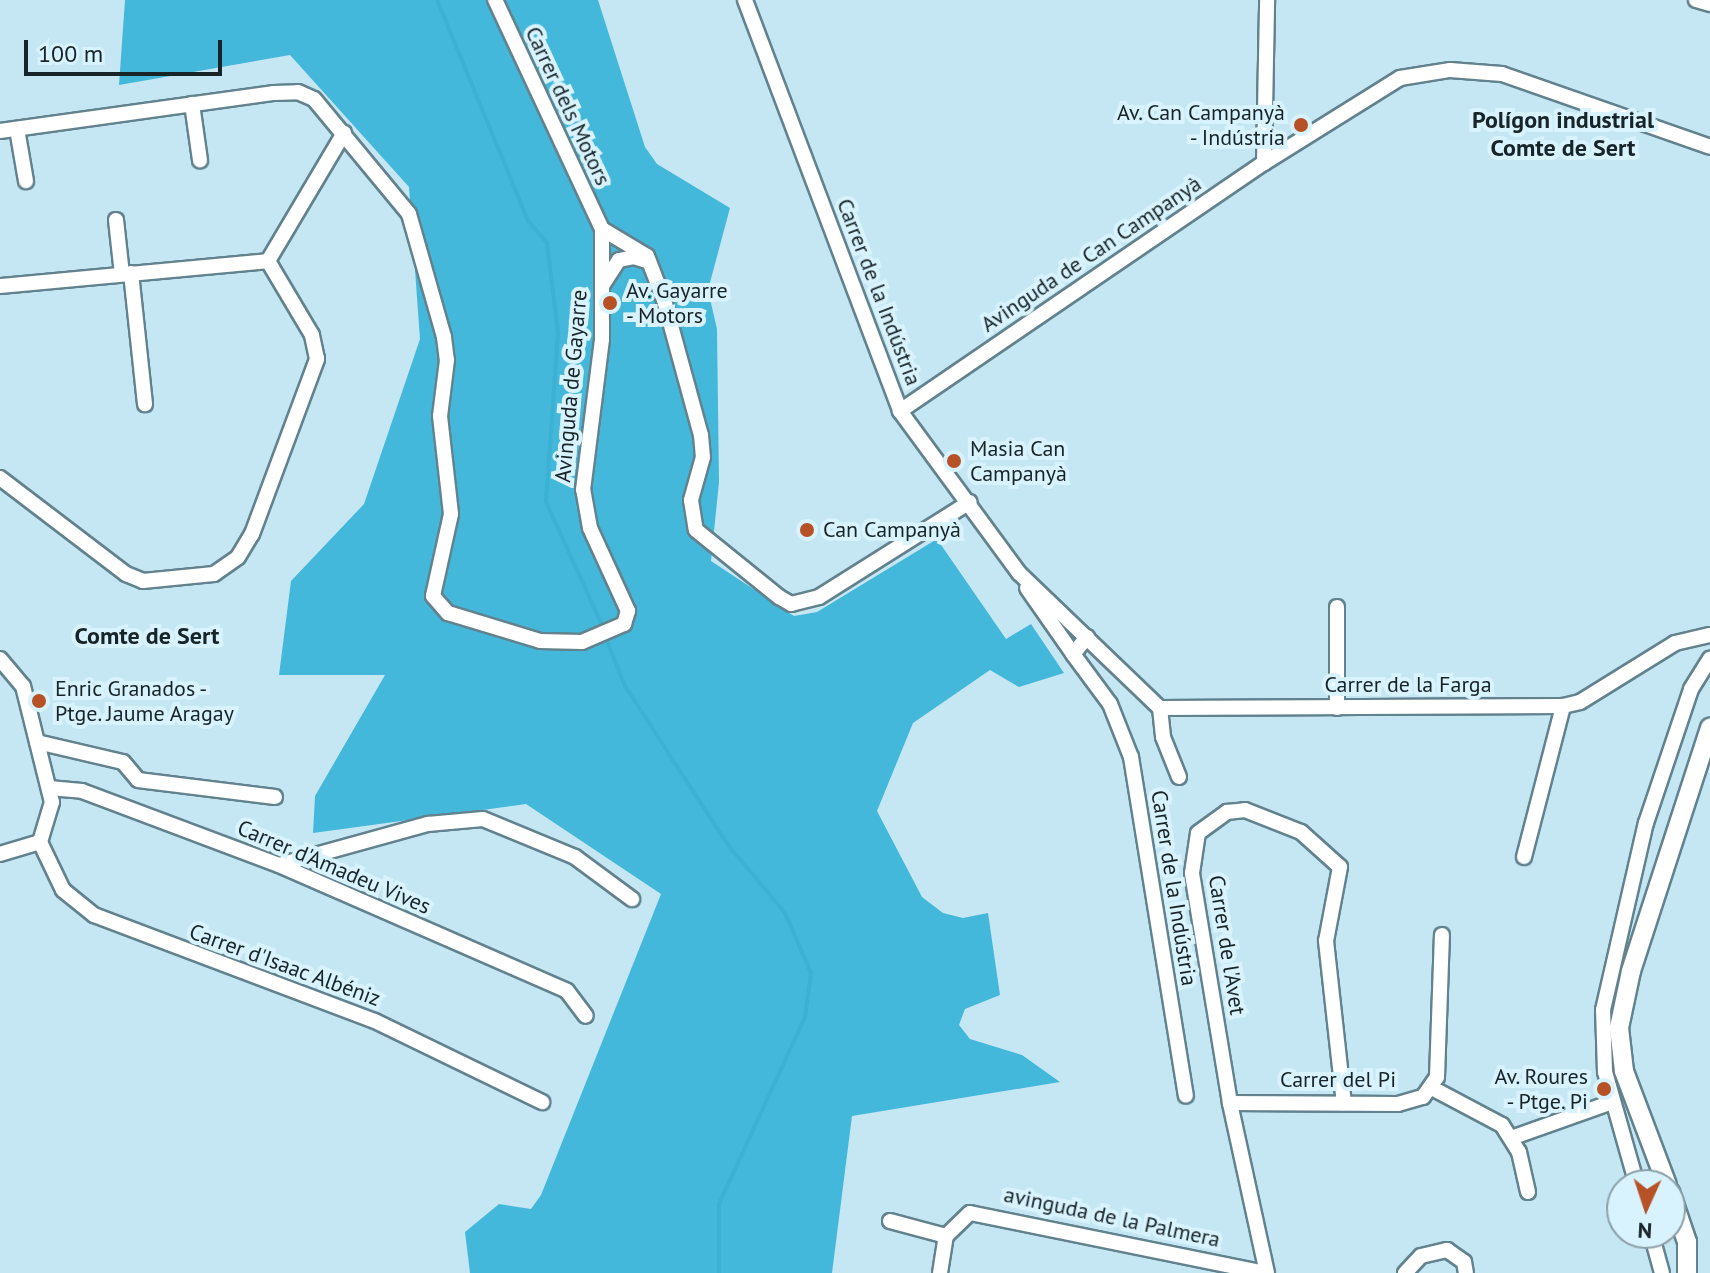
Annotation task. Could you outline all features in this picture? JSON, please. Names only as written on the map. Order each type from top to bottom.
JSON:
[{"type":"street","name":"Carrer dels Motors","points":[[495,0],[602,229]]},
{"type":"street","name":"Carrer de la Indústria","points":[[745,0],[900,411],[970,502],[1019,573],[1044,618],[1110,704],[1131,757],[1186,1096]]},
{"type":"street","points":[[1264,163],[1267,0]]},
{"type":"street","points":[[1696,0],[1710,4]]},
{"type":"street","name":"Avinguda de Can Campanyà","points":[[900,411],[1383,85],[1450,70],[1502,74],[1710,147]]},
{"type":"street","name":"Avinguda de Gayarre","points":[[0,131],[298,92],[314,99],[409,214],[444,337],[447,360],[440,416],[451,514],[433,596],[448,613],[540,641],[562,642],[604,635],[627,618],[626,604],[590,528],[583,490],[602,339],[602,229]]},
{"type":"street","points":[[192,104],[200,160]]},
{"type":"street","points":[[17,129],[26,181]]},
{"type":"street","points":[[268,261],[344,133]]},
{"type":"street","points":[[116,220],[145,404]]},
{"type":"street","points":[[602,229],[638,248],[652,263],[701,435],[703,457],[691,517],[709,544],[779,597],[791,604],[819,597],[970,502]]},
{"type":"street","points":[[602,287],[619,260],[634,257],[652,263]]},
{"type":"street","points":[[0,286],[268,261]]},
{"type":"street","points":[[0,478],[126,574],[143,581],[214,574],[238,557],[252,534],[317,359],[312,335],[268,261]]},
{"type":"street","name":"Carrer de la Indústria","points":[[1019,573],[1160,708]]},
{"type":"street","points":[[1337,607],[1337,708]]},
{"type":"street","name":"Carrer de la Farga","points":[[1160,708],[1563,706],[1580,702],[1675,643],[1710,635]]},
{"type":"street","points":[[1073,654],[1087,637]]},
{"type":"street","points":[[1632,1169],[1612,1102],[1601,1028],[1614,961],[1659,782],[1691,689],[1710,658]]},
{"type":"street","points":[[0,659],[23,686],[49,788],[51,812],[40,842],[0,854]]},
{"type":"street","points":[[1524,857],[1563,706]]},
{"type":"street","points":[[1160,708],[1163,737],[1179,777]]},
{"type":"street","points":[[1661,1169],[1630,1091],[1619,1050],[1622,1005],[1710,728]]},
{"type":"street","points":[[37,742],[123,762],[138,780],[275,797]]},
{"type":"street","name":"Carrer d'Amadeu Vives","points":[[49,788],[82,791],[279,865],[567,991],[586,1016]]},
{"type":"street","name":"Carrer de l'Avet","points":[[1267,1273],[1230,1103],[1192,851],[1210,820],[1245,810],[1301,832],[1340,867],[1326,941],[1344,1103]]},
{"type":"street","points":[[279,865],[428,824],[483,819],[575,857],[632,899]]},
{"type":"street","name":"Carrer d'Isaac Albéniz","points":[[40,842],[63,890],[94,915],[375,1021],[542,1102]]},
{"type":"street","points":[[1442,935],[1437,1077],[1432,1088],[1502,1125],[1511,1138],[1528,1192]]},
{"type":"street","name":"Carrer del Pi","points":[[1230,1103],[1398,1104],[1423,1097],[1432,1088]]},
{"type":"street","points":[[1511,1138],[1612,1102]]},
{"type":"street","name":"avinguda de la Palmera","points":[[946,1236],[970,1213],[986,1213],[1267,1273]]},
{"type":"street","points":[[890,1221],[946,1236],[940,1273]]},
{"type":"street","points":[[1686,1239],[1687,1273]]},
{"type":"street","points":[[1655,1249],[1662,1273]]},
{"type":"street","points":[[1405,1273],[1421,1256],[1447,1250],[1464,1262],[1466,1273]]},
{"type":"shaded area","points":[[125,0],[598,0],[645,147],[657,164],[730,208],[708,290],[717,329],[719,482],[711,561],[794,616],[817,612],[937,539],[1006,639],[1031,624],[1064,673],[1019,687],[990,670],[913,723],[877,811],[922,897],[943,913],[963,918],[988,913],[1000,995],[965,1009],[959,1025],[970,1039],[1022,1055],[1060,1082],[852,1116],[832,1273],[470,1273],[465,1232],[499,1204],[531,1209],[541,1195],[661,894],[526,804],[313,833],[315,796],[385,675],[279,675],[291,581],[364,504],[420,339],[409,187],[290,55],[119,85]]},
{"type":"waterway","points":[[437,0],[528,221],[547,243],[558,333],[546,502],[603,627]]},
{"type":"waterway","points":[[605,636],[625,686],[728,845],[785,913],[811,973],[805,1017],[719,1204],[719,1273]]},
{"type":"place","name":"Av. Can Campanyà - Indústria","points":[[1301,125]]},
{"type":"place","name":"Av. Gayarre - Motors","points":[[610,303]]},
{"type":"place","name":"Masia Can Campanyà","points":[[954,461]]},
{"type":"place","name":"Can Campanyà","points":[[807,530]]},
{"type":"place","name":"Enric Granados - Ptge. Jaume Aragay","points":[[39,701]]},
{"type":"place","name":"Av. Roures - Ptge. Pi","points":[[1604,1089]]},
{"type":"district","name":"Polígon industrial Comte de Sert","points":[[1563,134]]},
{"type":"district","name":"Comte de Sert","points":[[147,636]]}]
